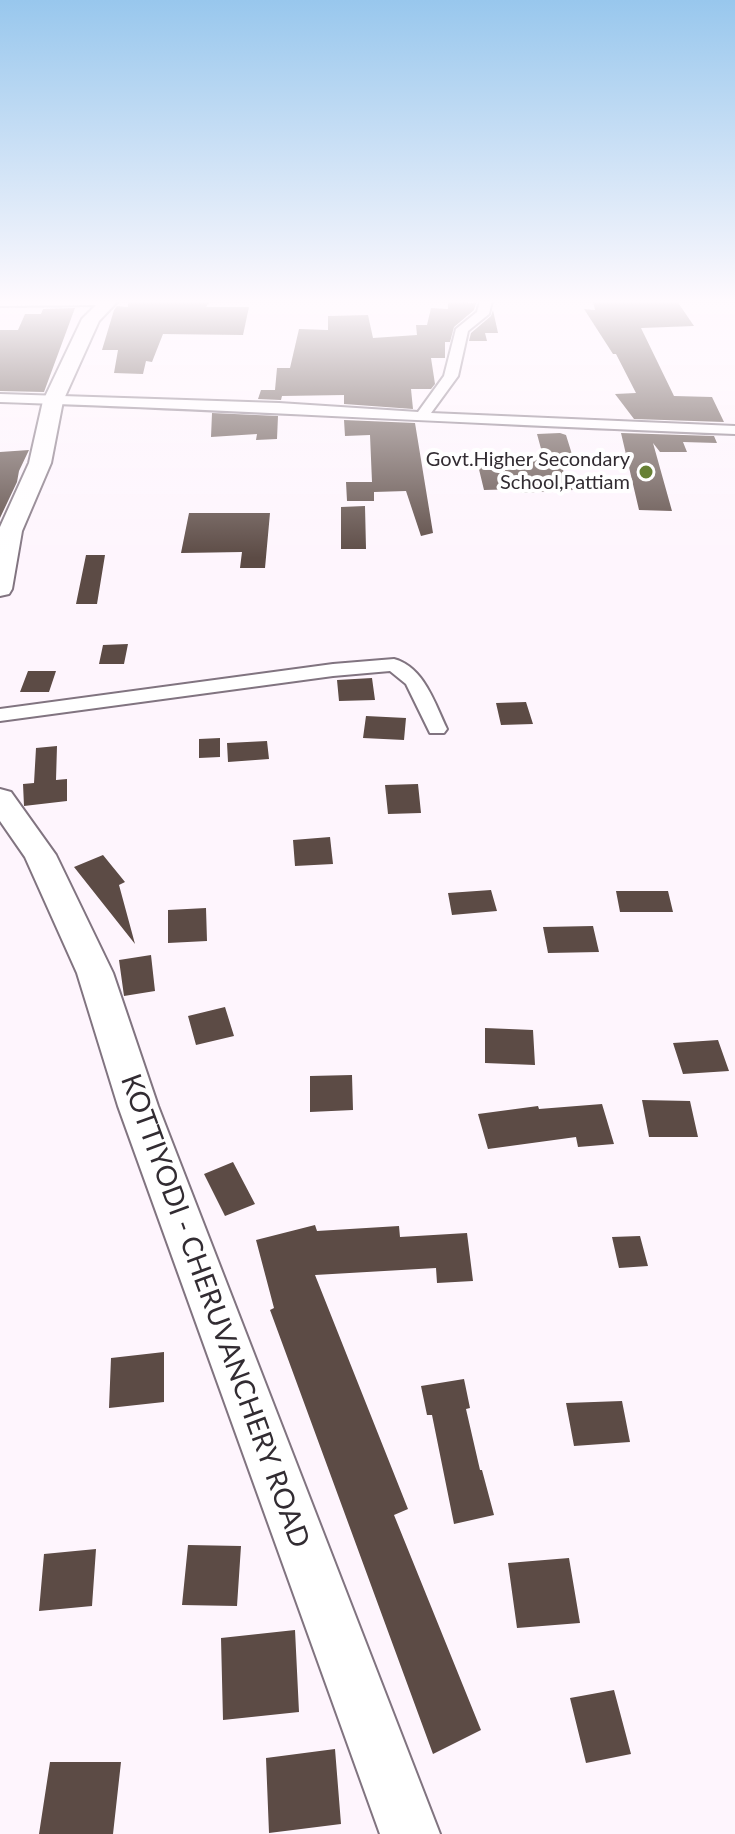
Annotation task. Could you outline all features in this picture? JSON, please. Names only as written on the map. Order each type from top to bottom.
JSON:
[{"type":"main road","points":[[0,589],[5,531],[40,463],[53,401],[60,387]]},
{"type":"main road","name":"KOTTIYODI - CHERUVANCHERY ROAD","points":[[0,799],[40,855],[95,973],[138,1106],[410,1834]]},
{"type":"street","points":[[422,416],[443,387]]},
{"type":"street","points":[[0,398],[279,407],[735,430]]},
{"type":"street","points":[[0,715],[333,670],[394,665],[414,681],[437,729]]},
{"type":"building","points":[[0,387],[46,387],[44,392],[0,391]]},
{"type":"building","points":[[275,387],[433,387],[411,389],[413,409],[344,404],[344,395],[258,399],[261,390],[275,390]]},
{"type":"building","points":[[633,387],[669,387],[674,396],[712,397],[724,422],[634,419],[615,394],[636,393]]},
{"type":"building","points":[[212,413],[278,416],[277,439],[256,440],[257,434],[211,437]]},
{"type":"building","points":[[344,420],[415,423],[433,533],[421,536],[406,491],[374,492],[374,501],[347,501],[346,482],[372,482],[370,435],[345,436]]},
{"type":"building","points":[[621,433],[714,436],[717,443],[683,442],[687,452],[660,452],[653,443],[672,511],[639,510]]},
{"type":"building","points":[[537,434],[566,435],[575,464],[560,464],[573,490],[521,493],[520,489],[484,490],[476,457],[543,456]]},
{"type":"building","points":[[29,450],[17,482],[0,518],[0,452]]},
{"type":"building","points":[[365,506],[366,549],[341,549],[341,507]]},
{"type":"building","points":[[189,513],[270,513],[265,568],[240,568],[242,552],[181,553]]},
{"type":"building","points":[[86,555],[105,555],[97,604],[76,604]]},
{"type":"building","points":[[128,644],[124,664],[99,664],[103,645]]},
{"type":"building","points":[[28,671],[56,671],[49,692],[20,692]]},
{"type":"building","points":[[372,678],[375,700],[339,701],[337,680]]},
{"type":"building","points":[[526,702],[533,724],[501,725],[496,703]]},
{"type":"building","points":[[366,716],[406,718],[404,740],[363,738]]},
{"type":"building","points":[[220,738],[220,757],[199,758],[199,739]]},
{"type":"building","points":[[267,741],[269,759],[228,762],[227,743]]},
{"type":"building","points":[[57,746],[56,780],[67,779],[67,801],[24,806],[23,784],[34,783],[36,748]]},
{"type":"building","points":[[418,784],[421,813],[388,814],[385,785]]},
{"type":"building","points":[[330,837],[333,864],[295,866],[293,840]]},
{"type":"building","points":[[103,855],[125,882],[119,885],[135,944],[74,867]]},
{"type":"building","points":[[491,890],[497,911],[452,915],[448,893]]},
{"type":"building","points":[[616,891],[668,891],[673,912],[620,912]]},
{"type":"building","points":[[206,908],[207,941],[168,943],[168,910]]},
{"type":"building","points":[[593,926],[599,952],[548,953],[543,927]]},
{"type":"building","points":[[151,955],[155,991],[124,996],[119,960]]},
{"type":"building","points":[[225,1007],[234,1036],[196,1045],[188,1016]]},
{"type":"building","points":[[485,1028],[533,1030],[535,1065],[485,1063]]},
{"type":"building","points":[[718,1040],[729,1071],[683,1074],[673,1043]]},
{"type":"building","points":[[352,1075],[353,1110],[310,1112],[310,1076]]},
{"type":"building","points":[[642,1100],[690,1101],[698,1137],[649,1137]]},
{"type":"building","points":[[602,1104],[614,1144],[578,1147],[576,1137],[488,1149],[478,1114],[538,1106],[539,1109]]},
{"type":"building","points":[[233,1162],[255,1204],[225,1216],[204,1174]]},
{"type":"building","points":[[315,1225],[317,1231],[399,1226],[400,1237],[467,1233],[473,1281],[437,1283],[436,1268],[315,1275],[408,1509],[394,1515],[481,1730],[433,1754],[270,1310],[274,1308],[256,1240]]},
{"type":"building","points":[[640,1236],[648,1266],[619,1268],[612,1237]]},
{"type":"building","points":[[164,1352],[164,1402],[109,1408],[111,1358]]},
{"type":"building","points":[[464,1379],[470,1408],[466,1409],[494,1515],[454,1524],[432,1415],[427,1415],[421,1386]]},
{"type":"building","points":[[622,1401],[630,1442],[574,1446],[566,1403]]},
{"type":"building","points":[[188,1545],[241,1546],[237,1606],[182,1605]]},
{"type":"building","points":[[96,1549],[92,1606],[39,1611],[44,1554]]},
{"type":"building","points":[[569,1558],[580,1623],[517,1628],[508,1563]]},
{"type":"building","points":[[295,1630],[299,1712],[223,1720],[221,1638]]},
{"type":"building","points":[[614,1690],[631,1754],[586,1763],[570,1698]]},
{"type":"building","points":[[335,1749],[341,1824],[269,1833],[266,1758]]},
{"type":"building","points":[[50,1762],[121,1762],[113,1834],[39,1834]]},
{"type":"place","name":"Govt.Higher Secondary School,Pattiam","points":[[646,472]]}]
